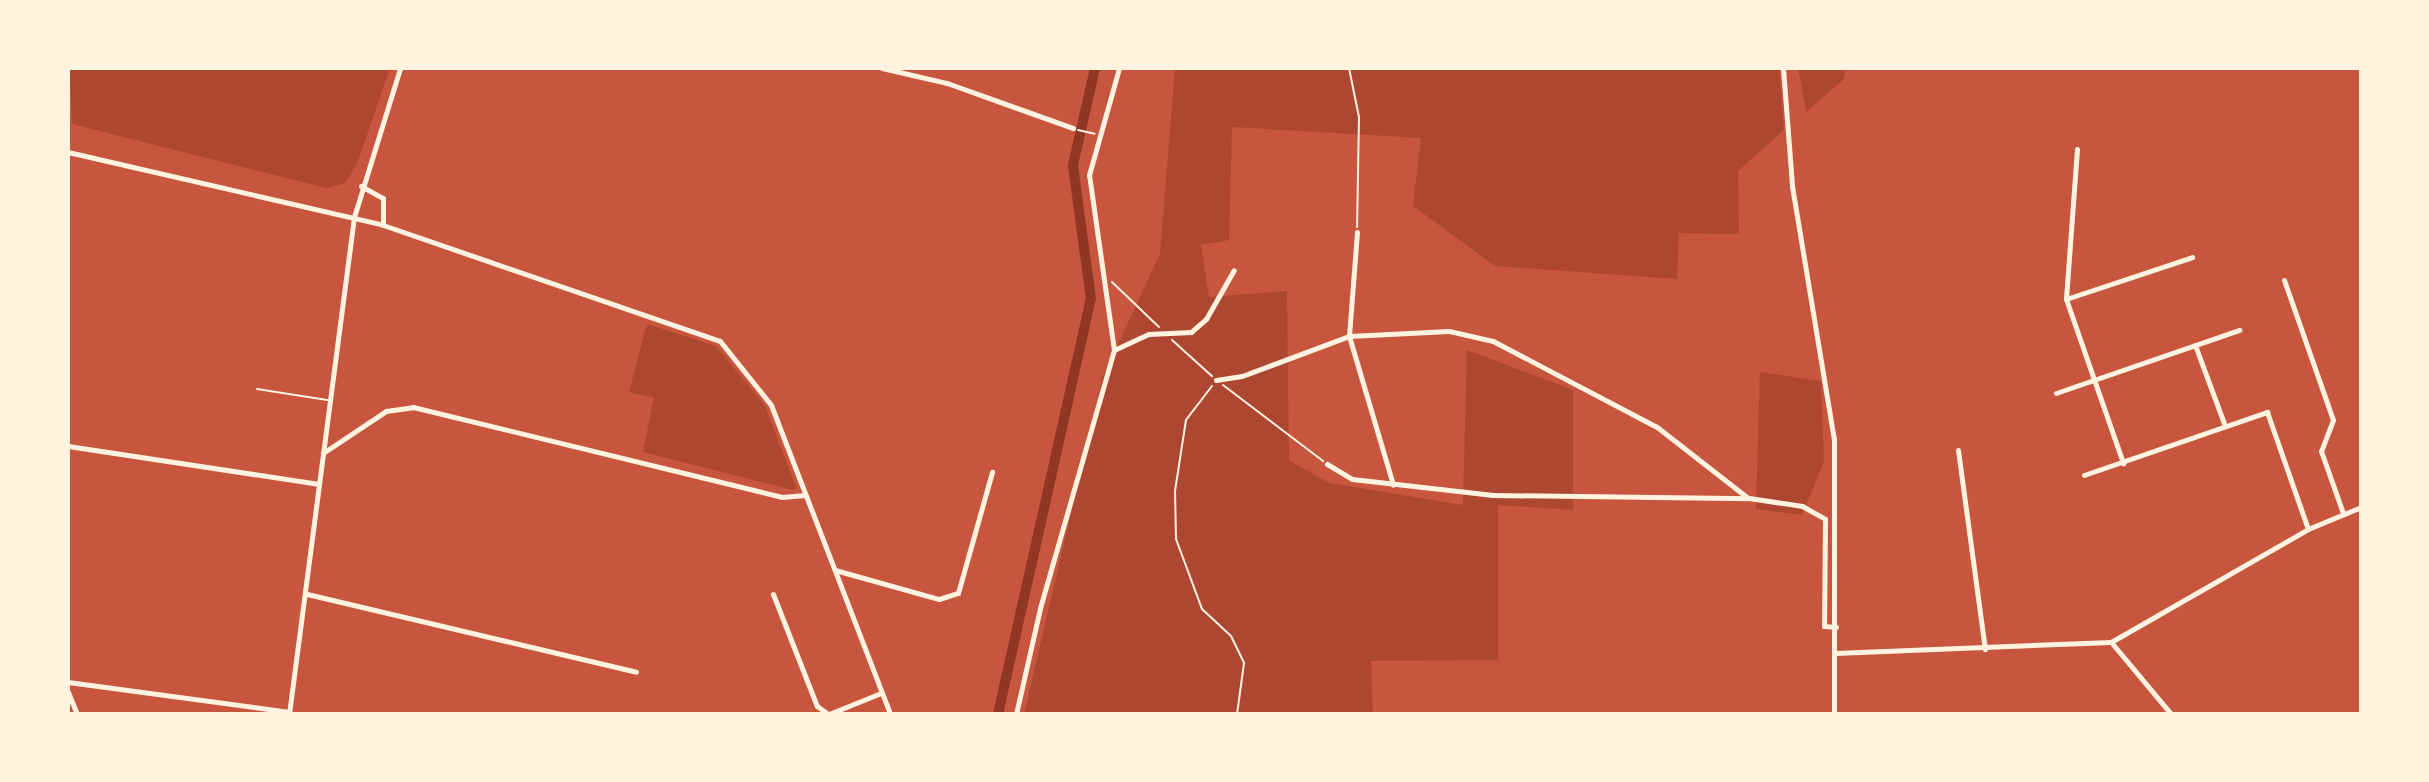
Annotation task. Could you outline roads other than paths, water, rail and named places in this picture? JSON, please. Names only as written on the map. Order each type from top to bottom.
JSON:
[{"type":"street","points":[[68,682],[289,713],[307,594],[327,400],[354,217],[361,186],[400,68]]},
{"type":"street","points":[[882,68],[947,83],[1073,128]]},
{"type":"street","points":[[1016,714],[1040,608],[1114,350],[1091,213],[1089,175],[1096,134],[1119,68]]},
{"type":"street","points":[[1783,68],[1792,186],[1834,439],[1834,714]]},
{"type":"street","points":[[2077,149],[2066,299],[2123,463]]},
{"type":"street","points":[[68,152],[383,225],[720,341],[771,405],[890,714]]},
{"type":"street","points":[[361,186],[383,198],[383,225]]},
{"type":"street","points":[[1357,232],[1349,336],[1393,485]]},
{"type":"street","points":[[2066,299],[2192,257]]},
{"type":"street","points":[[1114,350],[1131,338],[1167,335],[1197,328],[1234,270]]},
{"type":"street","points":[[2284,280],[2333,420],[2321,451],[2343,513]]},
{"type":"street","points":[[2056,393],[2239,330]]},
{"type":"street","points":[[1216,380],[1242,376],[1349,336],[1449,331],[1493,341],[1657,427],[1749,498]]},
{"type":"street","points":[[2195,345],[2225,426]]},
{"type":"street","points":[[322,454],[386,411],[413,407],[782,497],[805,495]]},
{"type":"street","points":[[2084,475],[2267,412],[2308,529]]},
{"type":"street","points":[[68,446],[319,484]]},
{"type":"street","points":[[1958,450],[1985,649]]},
{"type":"street","points":[[1327,464],[1352,479],[1493,495],[1749,498],[1802,506],[1825,519],[1824,626],[1836,627]]},
{"type":"street","points":[[835,570],[939,599],[958,593],[992,472]]},
{"type":"street","points":[[1835,653],[2111,642],[2308,529],[2361,507]]},
{"type":"street","points":[[307,594],[636,672]]},
{"type":"street","points":[[773,594],[817,706],[828,714],[881,693]]},
{"type":"street","points":[[2111,642],[2171,714]]},
{"type":"street","points":[[68,692],[77,714]]},
{"type":"lane","points":[[257,389],[327,400]]},
{"type":"waterway","points":[[998,714],[1091,299],[1073,165],[1095,68]]}]
